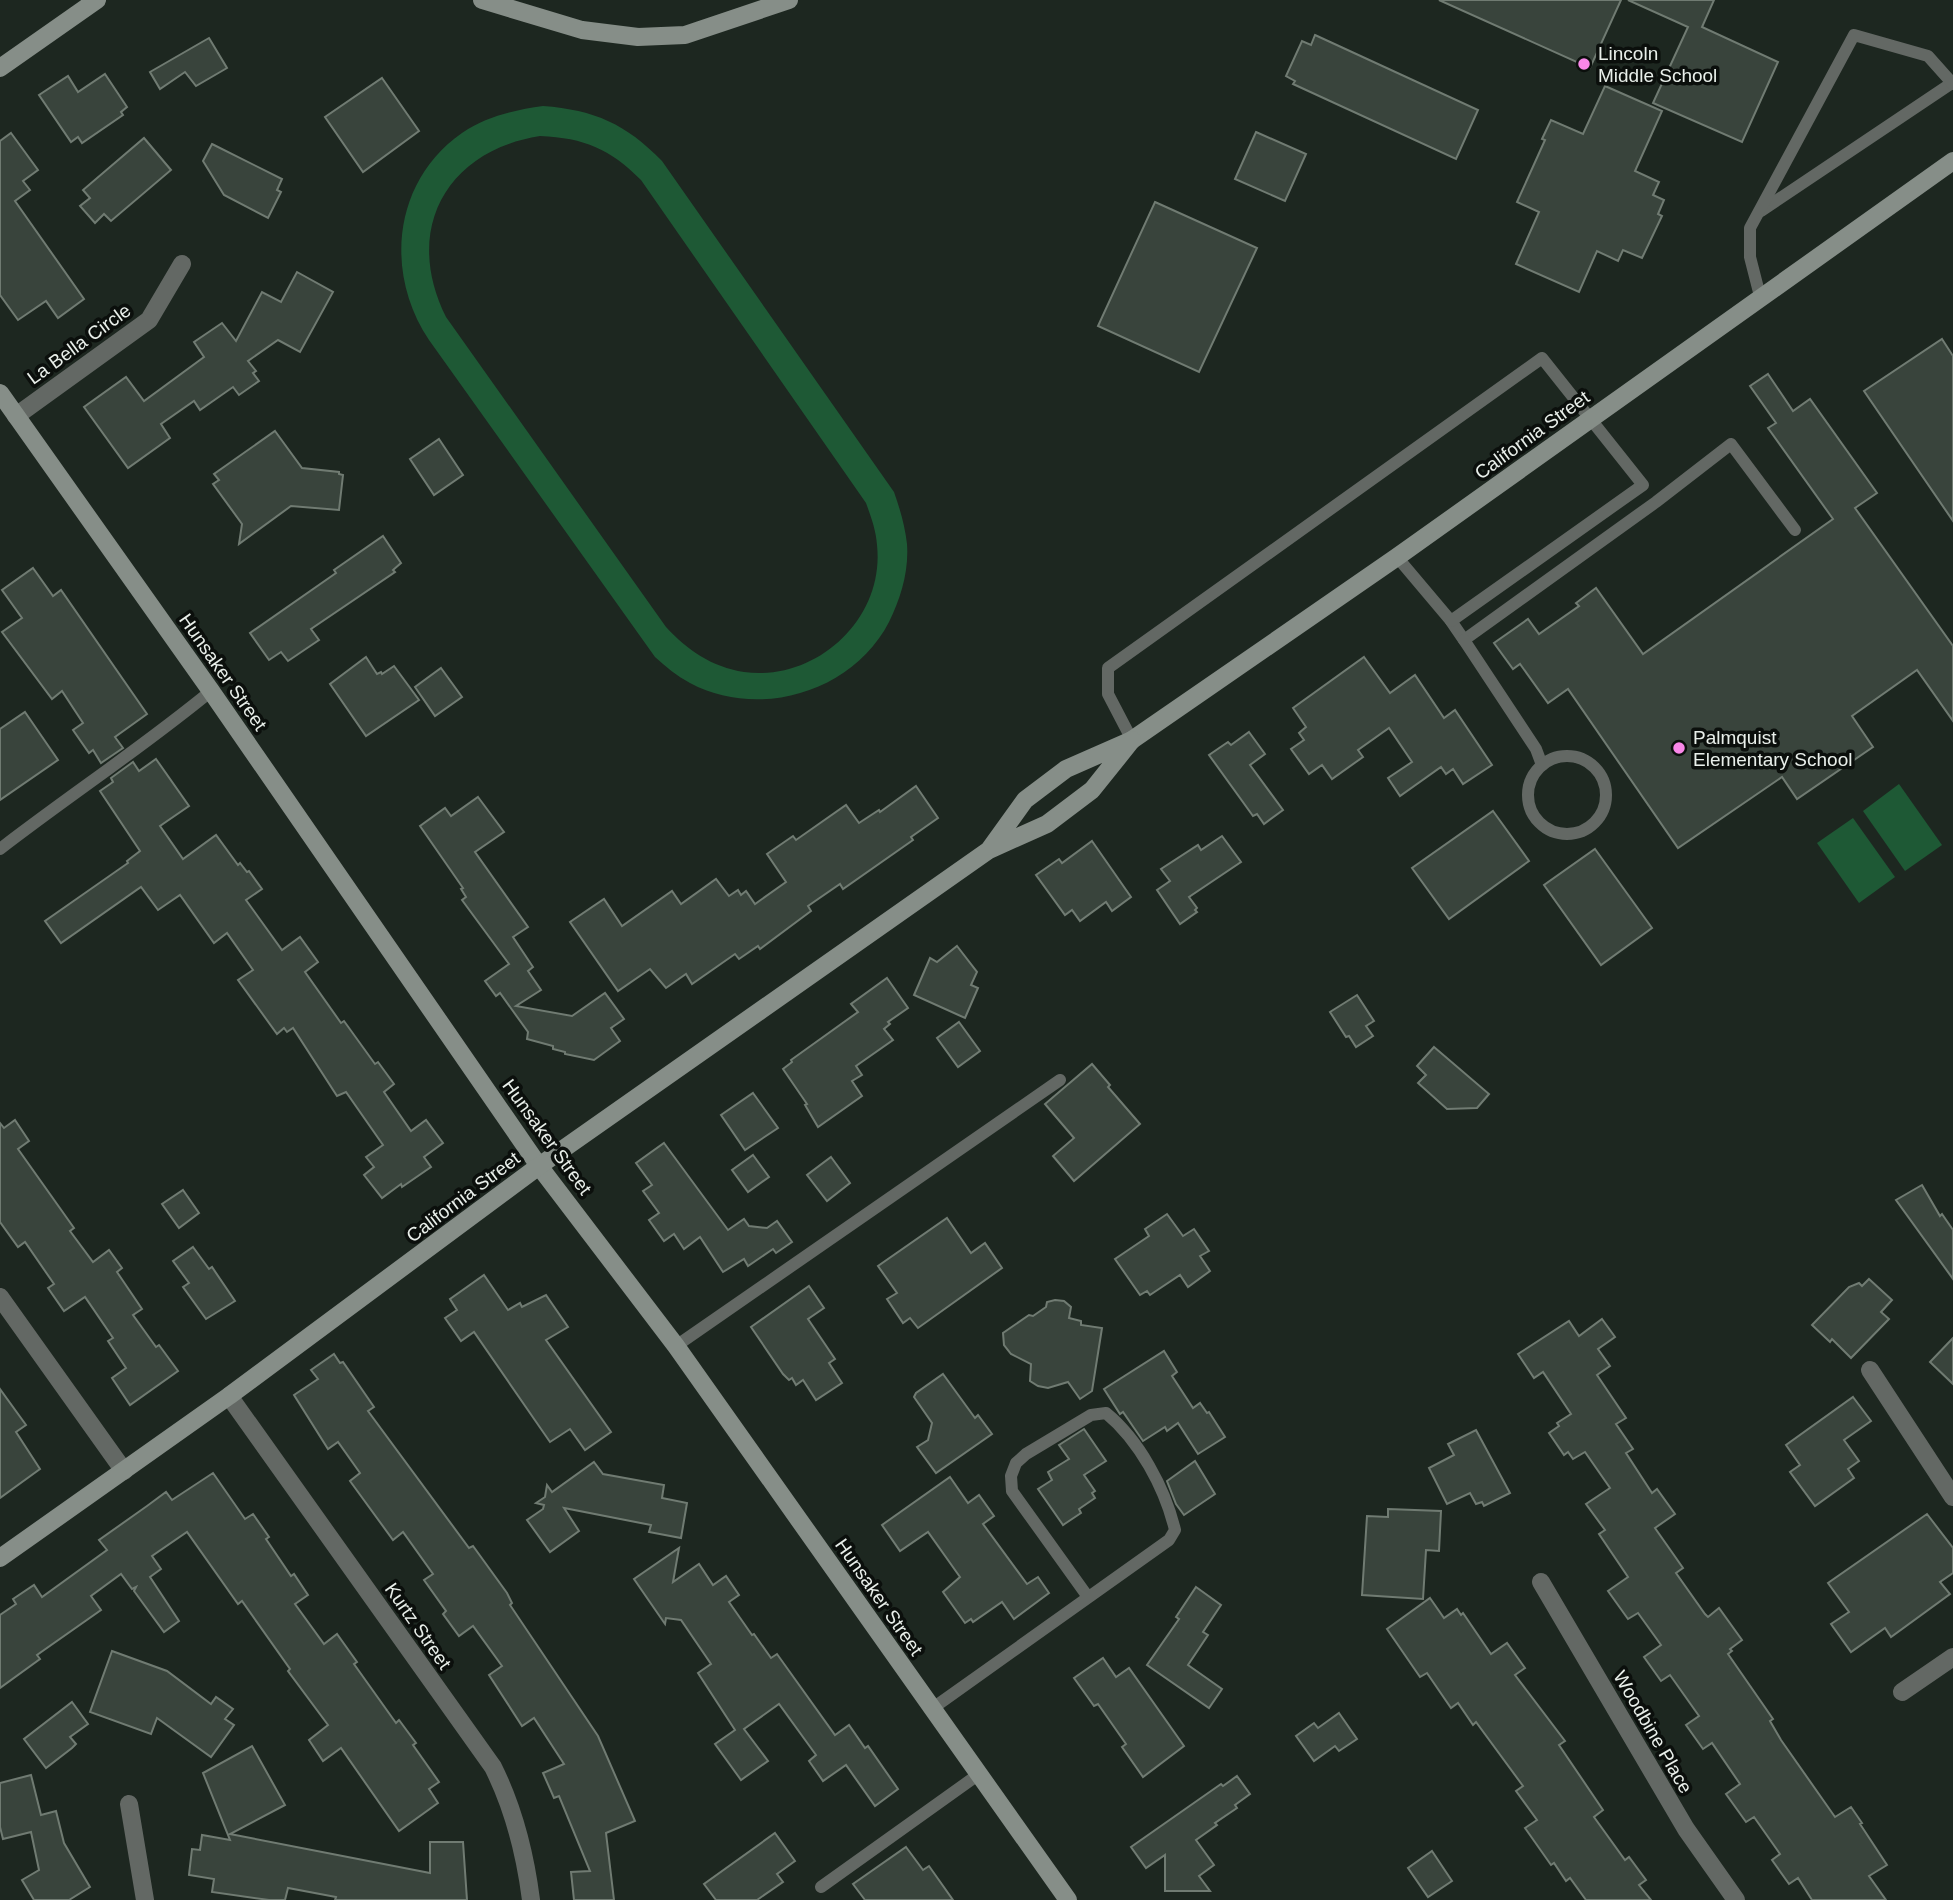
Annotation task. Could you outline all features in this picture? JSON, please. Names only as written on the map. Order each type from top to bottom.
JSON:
[{"type":"main road","points":[[0,68],[97,0]]},
{"type":"main road","points":[[481,0],[582,30],[638,37],[685,34],[789,0]]},
{"type":"main road","name":"California Street","points":[[989,850],[1025,800],[1066,769],[1132,740],[1397,557],[1953,161]]},
{"type":"main road","name":"Hunsaker Street","points":[[0,393],[211,691],[539,1166],[676,1346],[1068,1900]]},
{"type":"main road","name":"California Street","points":[[0,1558],[229,1396],[539,1166],[989,850],[1047,824],[1092,790],[1132,740]]},
{"type":"street","name":"La Bella Circle","points":[[16,416],[149,320],[182,264]]},
{"type":"street","points":[[0,1297],[124,1471]]},
{"type":"street","points":[[1870,1370],[1953,1497]]},
{"type":"street","name":"Kurtz Street","points":[[229,1396],[493,1767],[509,1798],[527,1869],[531,1900]]},
{"type":"street","name":"Woodbine Place","points":[[1541,1582],[1686,1829],[1736,1900]]},
{"type":"street","points":[[1902,1692],[1953,1657]]},
{"type":"street","points":[[129,1804],[145,1900]]},
{"type":"lane","points":[[1758,213],[1953,84],[1928,56],[1854,35],[1758,213],[1751,228],[1751,257],[1761,300]]},
{"type":"lane","points":[[1132,740],[1108,694],[1108,668],[1542,358],[1656,502]]},
{"type":"lane","points":[[1464,640],[1656,502],[1731,444],[1795,530]]},
{"type":"lane","points":[[1451,621],[1643,485]]},
{"type":"lane","points":[[1397,557],[1451,621],[1536,749],[1542,765]]},
{"type":"lane","points":[[0,849],[155,737],[211,691]]},
{"type":"lane","points":[[1577,757],[1589,762],[1598,771],[1606,796],[1604,808],[1597,820],[1575,833],[1562,834],[1549,830],[1539,822],[1532,814],[1527,793],[1530,782],[1542,765],[1553,758],[1577,757]]},
{"type":"lane","points":[[676,1346],[1060,1080]]},
{"type":"lane","points":[[933,1708],[1169,1540],[1175,1530],[1170,1509],[1152,1471],[1129,1438],[1105,1413],[1085,1418],[1026,1454],[1016,1463],[1011,1476],[1012,1490],[1088,1597]]},
{"type":"lane","points":[[821,1887],[979,1774]]},
{"type":"green space","points":[[533,108],[562,108],[594,115],[636,137],[662,161],[894,492],[907,544],[907,564],[897,603],[889,622],[873,646],[852,666],[828,682],[802,693],[745,699],[717,694],[690,683],[659,661],[429,340],[415,314],[405,286],[401,258],[403,229],[409,202],[421,176],[439,153],[462,133],[481,122]],"holes":[[[540,136],[556,137],[596,147],[618,160],[641,180],[866,503],[877,545],[877,572],[870,597],[857,620],[840,640],[820,656],[796,667],[771,672],[744,672],[711,662],[683,643],[666,627],[446,317],[434,285],[429,255],[432,226],[441,200],[457,177],[479,159],[507,145]]]},
{"type":"green space","points":[[1899,784],[1942,845],[1905,871],[1863,811]]},
{"type":"green space","points":[[1853,818],[1895,877],[1859,903],[1817,843]]},
{"type":"building","points":[[1439,0],[1621,0],[1590,68]]},
{"type":"building","points":[[1628,0],[1714,0],[1702,27],[1778,62],[1742,142],[1653,103],[1688,27]]},
{"type":"building","points":[[1315,35],[1478,110],[1456,159],[1293,84],[1295,81],[1286,76],[1302,41],[1311,45]]},
{"type":"building","points":[[209,38],[227,68],[196,86],[185,72],[160,89],[150,72]]},
{"type":"building","points":[[105,74],[127,107],[121,112],[123,115],[82,143],[78,137],[71,142],[39,95],[68,76],[78,92]]},
{"type":"building","points":[[382,78],[419,131],[363,172],[325,117]]},
{"type":"building","points":[[1605,86],[1662,111],[1635,171],[1659,182],[1653,195],[1664,200],[1658,214],[1662,216],[1642,258],[1623,250],[1618,261],[1597,251],[1579,292],[1516,264],[1539,212],[1517,202],[1545,140],[1542,139],[1551,120],[1583,134]]},
{"type":"building","points":[[1256,132],[1306,154],[1285,201],[1235,179]]},
{"type":"building","points":[[11,133],[38,170],[23,181],[30,190],[15,201],[84,299],[58,318],[46,301],[18,320],[0,295],[0,141]]},
{"type":"building","points":[[144,138],[171,170],[111,221],[104,214],[95,223],[80,206],[90,198],[83,190]]},
{"type":"building","points":[[212,144],[282,179],[277,190],[281,192],[268,218],[224,195],[203,161]]},
{"type":"building","points":[[1155,202],[1257,248],[1199,372],[1098,326]]},
{"type":"building","points":[[297,272],[333,292],[300,352],[278,340],[248,361],[256,371],[253,373],[259,381],[239,395],[233,387],[200,410],[194,401],[161,424],[170,438],[128,468],[84,407],[126,377],[144,401],[204,357],[194,342],[222,323],[236,341],[262,292],[281,302]]},
{"type":"building","points":[[1942,339],[1953,356],[1953,521],[1864,391]]},
{"type":"building","points":[[1768,374],[1793,411],[1810,399],[1877,493],[1855,508],[1953,646],[1953,721],[1917,670],[1852,716],[1873,747],[1797,799],[1782,777],[1678,848],[1568,689],[1548,703],[1520,664],[1513,669],[1494,643],[1528,619],[1539,634],[1579,606],[1576,603],[1596,588],[1643,654],[1833,519],[1768,428],[1776,423],[1750,386]]},
{"type":"building","points":[[275,431],[302,468],[339,472],[343,475],[339,510],[291,506],[239,544],[242,524],[213,484],[219,480],[214,474]]},
{"type":"building","points":[[439,439],[463,475],[434,495],[410,459]]},
{"type":"building","points":[[383,536],[401,563],[393,570],[395,572],[311,629],[319,640],[288,661],[281,652],[269,660],[250,633],[336,573],[334,570]]},
{"type":"building","points":[[33,568],[53,596],[61,590],[147,714],[115,737],[123,748],[101,763],[93,750],[89,753],[73,730],[83,723],[62,691],[52,699],[2,632],[22,618],[2,590]]},
{"type":"building","points":[[366,657],[377,674],[382,674],[394,666],[419,700],[366,736],[330,684]]},
{"type":"building","points":[[1364,657],[1390,693],[1415,675],[1444,718],[1455,710],[1492,765],[1463,784],[1453,769],[1446,774],[1441,767],[1400,796],[1388,778],[1412,762],[1389,728],[1358,750],[1363,757],[1332,779],[1322,765],[1309,774],[1291,749],[1304,740],[1299,733],[1306,727],[1293,708]]},
{"type":"building","points":[[441,668],[462,697],[435,716],[415,687]]},
{"type":"building","points":[[25,712],[58,760],[0,800],[0,729]]},
{"type":"building","points":[[1249,732],[1265,754],[1250,765],[1283,810],[1264,824],[1257,814],[1253,816],[1209,755],[1228,742],[1231,745]]},
{"type":"building","points":[[156,759],[189,806],[160,826],[183,859],[216,835],[238,865],[240,863],[249,871],[262,889],[246,900],[282,950],[300,937],[318,962],[305,972],[341,1023],[344,1021],[375,1064],[378,1062],[394,1084],[384,1092],[411,1131],[426,1120],[443,1143],[424,1157],[431,1167],[382,1198],[364,1175],[374,1167],[366,1157],[383,1145],[346,1092],[337,1096],[293,1028],[287,1032],[284,1028],[277,1034],[238,980],[253,970],[227,933],[214,943],[180,895],[158,910],[141,887],[61,943],[45,921],[128,863],[127,861],[140,851],[100,791],[113,782],[111,778],[133,762],[139,771]]},
{"type":"building","points":[[916,786],[938,818],[911,837],[913,840],[843,889],[840,884],[808,906],[811,911],[760,949],[758,946],[739,959],[735,954],[692,984],[686,974],[666,988],[650,969],[618,991],[570,922],[604,899],[622,926],[672,891],[681,904],[716,879],[729,896],[738,890],[741,895],[746,891],[755,904],[786,882],[767,854],[793,836],[796,840],[846,805],[859,823],[879,810],[880,812]]},
{"type":"building","points":[[478,797],[504,832],[475,852],[528,927],[513,937],[533,967],[528,971],[541,990],[516,1006],[572,1016],[605,993],[624,1019],[611,1028],[620,1041],[594,1060],[565,1054],[553,1049],[553,1046],[527,1039],[528,1032],[500,993],[496,996],[485,981],[509,964],[462,900],[466,897],[461,889],[463,888],[420,826],[445,808],[451,816]]},
{"type":"building","points":[[1493,811],[1529,861],[1449,919],[1412,868]]},
{"type":"building","points":[[1222,836],[1241,862],[1189,897],[1197,912],[1180,924],[1157,890],[1170,881],[1161,869],[1198,845],[1201,850]]},
{"type":"building","points":[[1092,841],[1131,897],[1112,911],[1106,902],[1080,921],[1072,910],[1065,915],[1036,875],[1059,859],[1062,863]]},
{"type":"building","points":[[1595,849],[1652,928],[1601,965],[1544,885]]},
{"type":"building","points":[[957,946],[977,972],[971,985],[978,988],[965,1018],[914,995],[930,958],[937,962]]},
{"type":"building","points":[[887,978],[908,1008],[888,1022],[890,1024],[884,1029],[893,1040],[856,1066],[862,1075],[852,1081],[862,1096],[818,1127],[805,1105],[807,1104],[783,1069],[791,1060],[858,1012],[851,1004]]},
{"type":"building","points":[[1357,995],[1374,1021],[1366,1026],[1373,1036],[1356,1047],[1330,1012]]},
{"type":"building","points":[[959,1022],[980,1051],[958,1067],[937,1038]]},
{"type":"building","points":[[1434,1047],[1489,1094],[1477,1108],[1447,1109],[1418,1083],[1426,1075],[1417,1066]]},
{"type":"building","points":[[1092,1064],[1140,1124],[1074,1181],[1053,1156],[1074,1138],[1045,1104]]},
{"type":"building","points":[[753,1093],[778,1128],[745,1150],[721,1115]]},
{"type":"building","points":[[15,1120],[29,1141],[18,1149],[74,1228],[70,1231],[93,1262],[109,1250],[122,1268],[117,1272],[142,1309],[133,1315],[156,1347],[159,1345],[178,1371],[130,1405],[112,1378],[126,1368],[108,1341],[113,1338],[85,1297],[64,1311],[48,1288],[54,1284],[25,1242],[18,1247],[0,1222],[0,1123],[4,1128]]},
{"type":"building","points":[[664,1143],[728,1230],[744,1219],[749,1226],[767,1228],[777,1221],[792,1242],[776,1253],[773,1249],[748,1266],[744,1259],[723,1272],[700,1237],[684,1249],[674,1234],[664,1241],[649,1220],[659,1213],[643,1191],[652,1185],[636,1163]]},
{"type":"building","points":[[753,1155],[769,1177],[748,1192],[732,1170]]},
{"type":"building","points":[[831,1157],[850,1183],[827,1201],[807,1175]]},
{"type":"building","points":[[1922,1185],[1940,1216],[1942,1214],[1953,1230],[1953,1279],[1896,1200]]},
{"type":"building","points":[[183,1190],[199,1213],[179,1228],[162,1204]]},
{"type":"building","points":[[1167,1214],[1183,1236],[1194,1229],[1209,1251],[1200,1256],[1210,1271],[1188,1287],[1180,1275],[1150,1295],[1147,1291],[1140,1295],[1115,1259],[1149,1236],[1145,1229]]},
{"type":"building","points":[[947,1218],[971,1253],[985,1243],[1002,1268],[918,1328],[910,1318],[903,1323],[887,1299],[897,1293],[878,1266]]},
{"type":"building","points":[[193,1247],[209,1269],[212,1267],[235,1301],[206,1319],[183,1287],[189,1283],[173,1261]]},
{"type":"building","points":[[484,1275],[508,1310],[520,1303],[522,1307],[546,1295],[568,1327],[546,1340],[611,1432],[585,1450],[570,1429],[550,1442],[474,1332],[461,1341],[445,1318],[457,1310],[450,1299]]},
{"type":"building","points":[[1869,1279],[1892,1300],[1881,1312],[1889,1319],[1851,1358],[1832,1339],[1830,1342],[1812,1325],[1849,1287],[1859,1283],[1862,1286]]},
{"type":"building","points":[[809,1286],[824,1308],[808,1319],[835,1359],[829,1363],[842,1383],[816,1400],[803,1380],[796,1385],[792,1378],[789,1380],[783,1374],[751,1327]]},
{"type":"building","points":[[1064,1301],[1071,1307],[1069,1318],[1081,1321],[1081,1325],[1102,1328],[1092,1391],[1080,1399],[1068,1382],[1048,1388],[1030,1381],[1031,1364],[1011,1354],[1004,1345],[1003,1333],[1046,1307],[1047,1302]]},
{"type":"building","points":[[1602,1319],[1615,1337],[1598,1349],[1610,1366],[1597,1375],[1626,1418],[1616,1424],[1633,1449],[1626,1453],[1652,1493],[1657,1489],[1675,1514],[1655,1528],[1683,1568],[1676,1573],[1705,1614],[1708,1617],[1719,1608],[1742,1640],[1730,1649],[1732,1651],[1728,1654],[1773,1719],[1770,1721],[1781,1740],[1835,1817],[1851,1807],[1862,1823],[1860,1824],[1887,1865],[1869,1876],[1886,1900],[1812,1900],[1798,1878],[1789,1884],[1772,1860],[1780,1854],[1754,1817],[1746,1822],[1726,1794],[1740,1784],[1712,1743],[1703,1749],[1686,1725],[1699,1716],[1670,1675],[1661,1681],[1644,1657],[1661,1645],[1638,1613],[1628,1619],[1608,1591],[1628,1577],[1599,1534],[1605,1530],[1586,1504],[1610,1488],[1585,1452],[1573,1459],[1568,1452],[1564,1455],[1549,1433],[1559,1426],[1557,1423],[1571,1414],[1543,1372],[1534,1378],[1518,1354],[1569,1321],[1579,1336]]},
{"type":"building","points":[[1953,1338],[1953,1384],[1930,1362]]},
{"type":"building","points":[[1164,1351],[1177,1372],[1172,1376],[1193,1408],[1200,1403],[1225,1437],[1198,1454],[1178,1423],[1167,1431],[1165,1427],[1143,1441],[1123,1412],[1120,1414],[1104,1389]]},
{"type":"building","points":[[334,1354],[340,1363],[343,1362],[374,1407],[368,1411],[469,1548],[473,1546],[507,1593],[512,1603],[510,1605],[598,1736],[635,1821],[606,1833],[614,1900],[574,1900],[571,1872],[590,1871],[559,1796],[554,1798],[543,1773],[564,1764],[534,1718],[522,1726],[489,1675],[502,1666],[473,1626],[459,1636],[443,1614],[446,1611],[424,1580],[433,1574],[403,1532],[393,1540],[350,1481],[360,1473],[338,1442],[328,1449],[294,1395],[318,1379],[311,1370]]},
{"type":"building","points":[[943,1374],[975,1418],[978,1415],[992,1434],[936,1473],[917,1447],[928,1440],[932,1423],[914,1397]]},
{"type":"building","points":[[0,1389],[26,1425],[16,1432],[40,1469],[0,1498]]},
{"type":"building","points":[[1853,1397],[1871,1421],[1844,1440],[1859,1461],[1848,1469],[1854,1478],[1815,1506],[1790,1472],[1800,1465],[1786,1445]]},
{"type":"building","points":[[1084,1429],[1106,1461],[1084,1475],[1095,1491],[1092,1493],[1095,1498],[1079,1509],[1081,1513],[1063,1525],[1038,1489],[1052,1480],[1048,1472],[1069,1459],[1059,1445]]},
{"type":"building","points":[[1476,1430],[1510,1493],[1484,1506],[1482,1502],[1476,1504],[1470,1493],[1447,1504],[1429,1468],[1454,1455],[1448,1444]]},
{"type":"building","points":[[1195,1461],[1215,1494],[1184,1515],[1176,1504],[1167,1481]]},
{"type":"building","points":[[594,1462],[603,1474],[664,1485],[662,1498],[687,1503],[681,1538],[649,1532],[651,1525],[564,1508],[579,1531],[550,1552],[527,1520],[543,1509],[544,1505],[536,1503],[545,1497],[547,1485],[552,1492]]},
{"type":"building","points":[[213,1473],[245,1519],[253,1514],[291,1576],[294,1574],[308,1595],[295,1604],[324,1644],[337,1634],[357,1662],[354,1664],[396,1723],[399,1720],[416,1743],[413,1745],[439,1782],[429,1789],[438,1803],[399,1831],[341,1748],[323,1761],[309,1740],[328,1725],[242,1601],[238,1604],[187,1532],[152,1556],[161,1569],[150,1577],[179,1621],[164,1632],[134,1591],[136,1587],[132,1589],[121,1574],[91,1596],[101,1610],[37,1655],[40,1659],[0,1688],[0,1615],[16,1604],[13,1599],[34,1585],[42,1597],[107,1550],[99,1540],[166,1492],[172,1500]]},
{"type":"building","points":[[950,1477],[968,1503],[979,1495],[994,1516],[983,1524],[1027,1584],[1038,1577],[1049,1593],[1014,1619],[1002,1602],[973,1622],[971,1619],[965,1623],[943,1592],[960,1577],[928,1532],[900,1551],[882,1525]]},
{"type":"building","points":[[1388,1509],[1441,1511],[1439,1551],[1426,1550],[1423,1599],[1362,1595],[1367,1516],[1388,1517]]},
{"type":"building","points":[[1927,1514],[1953,1548],[1953,1573],[1940,1582],[1950,1594],[1891,1637],[1885,1628],[1851,1652],[1831,1624],[1849,1612],[1828,1583]]},
{"type":"building","points":[[679,1548],[673,1582],[699,1564],[713,1585],[726,1576],[739,1595],[729,1602],[752,1635],[754,1634],[771,1658],[777,1654],[835,1735],[849,1725],[865,1748],[868,1746],[898,1789],[875,1806],[846,1765],[823,1781],[809,1761],[816,1755],[779,1704],[744,1729],[768,1761],[741,1780],[715,1744],[735,1730],[698,1673],[711,1664],[681,1620],[666,1618],[665,1624],[634,1579]]},
{"type":"building","points":[[1196,1587],[1221,1605],[1203,1632],[1208,1635],[1188,1665],[1222,1689],[1209,1708],[1147,1665],[1179,1619],[1176,1617]]},
{"type":"building","points":[[1430,1598],[1444,1618],[1457,1609],[1461,1615],[1463,1613],[1491,1654],[1507,1643],[1525,1668],[1515,1675],[1565,1741],[1559,1745],[1603,1810],[1594,1817],[1625,1860],[1629,1857],[1646,1880],[1639,1885],[1651,1900],[1586,1900],[1570,1878],[1566,1881],[1554,1863],[1551,1865],[1525,1828],[1537,1820],[1516,1791],[1523,1786],[1476,1722],[1473,1725],[1458,1703],[1451,1708],[1427,1673],[1420,1677],[1387,1629]]},
{"type":"building","points":[[112,1651],[167,1671],[211,1704],[216,1697],[233,1709],[225,1719],[234,1725],[211,1757],[157,1718],[151,1734],[90,1712]]},
{"type":"building","points":[[1103,1658],[1116,1677],[1129,1668],[1184,1746],[1143,1777],[1122,1747],[1126,1744],[1098,1704],[1094,1706],[1074,1678]]},
{"type":"building","points":[[72,1702],[88,1724],[70,1737],[76,1744],[46,1768],[24,1739]]},
{"type":"building","points":[[1339,1713],[1357,1739],[1339,1751],[1335,1746],[1314,1761],[1296,1736],[1314,1723],[1318,1728]]},
{"type":"building","points":[[252,1746],[285,1805],[230,1834],[430,1873],[430,1842],[463,1842],[467,1900],[335,1900],[336,1897],[288,1888],[285,1900],[212,1892],[214,1879],[189,1875],[192,1849],[200,1850],[202,1835],[230,1840],[203,1773]]},
{"type":"building","points":[[31,1775],[41,1815],[56,1811],[64,1843],[90,1887],[69,1900],[34,1900],[22,1880],[39,1870],[31,1832],[3,1839],[0,1827],[0,1783]]},
{"type":"building","points":[[1237,1776],[1250,1794],[1235,1805],[1237,1808],[1196,1840],[1214,1865],[1199,1876],[1210,1891],[1165,1891],[1165,1855],[1146,1868],[1131,1847],[1221,1784],[1223,1786]]},
{"type":"building","points":[[775,1833],[795,1861],[777,1874],[783,1882],[757,1900],[716,1900],[704,1884]]},
{"type":"building","points":[[906,1847],[923,1870],[929,1866],[953,1900],[865,1900],[853,1884]]},
{"type":"building","points":[[1432,1851],[1452,1881],[1428,1897],[1408,1868]]},
{"type":"place","name":"Lincoln Middle School","points":[[1584,64]]},
{"type":"place","name":"Palmquist Elementary School","points":[[1679,748]]}]
